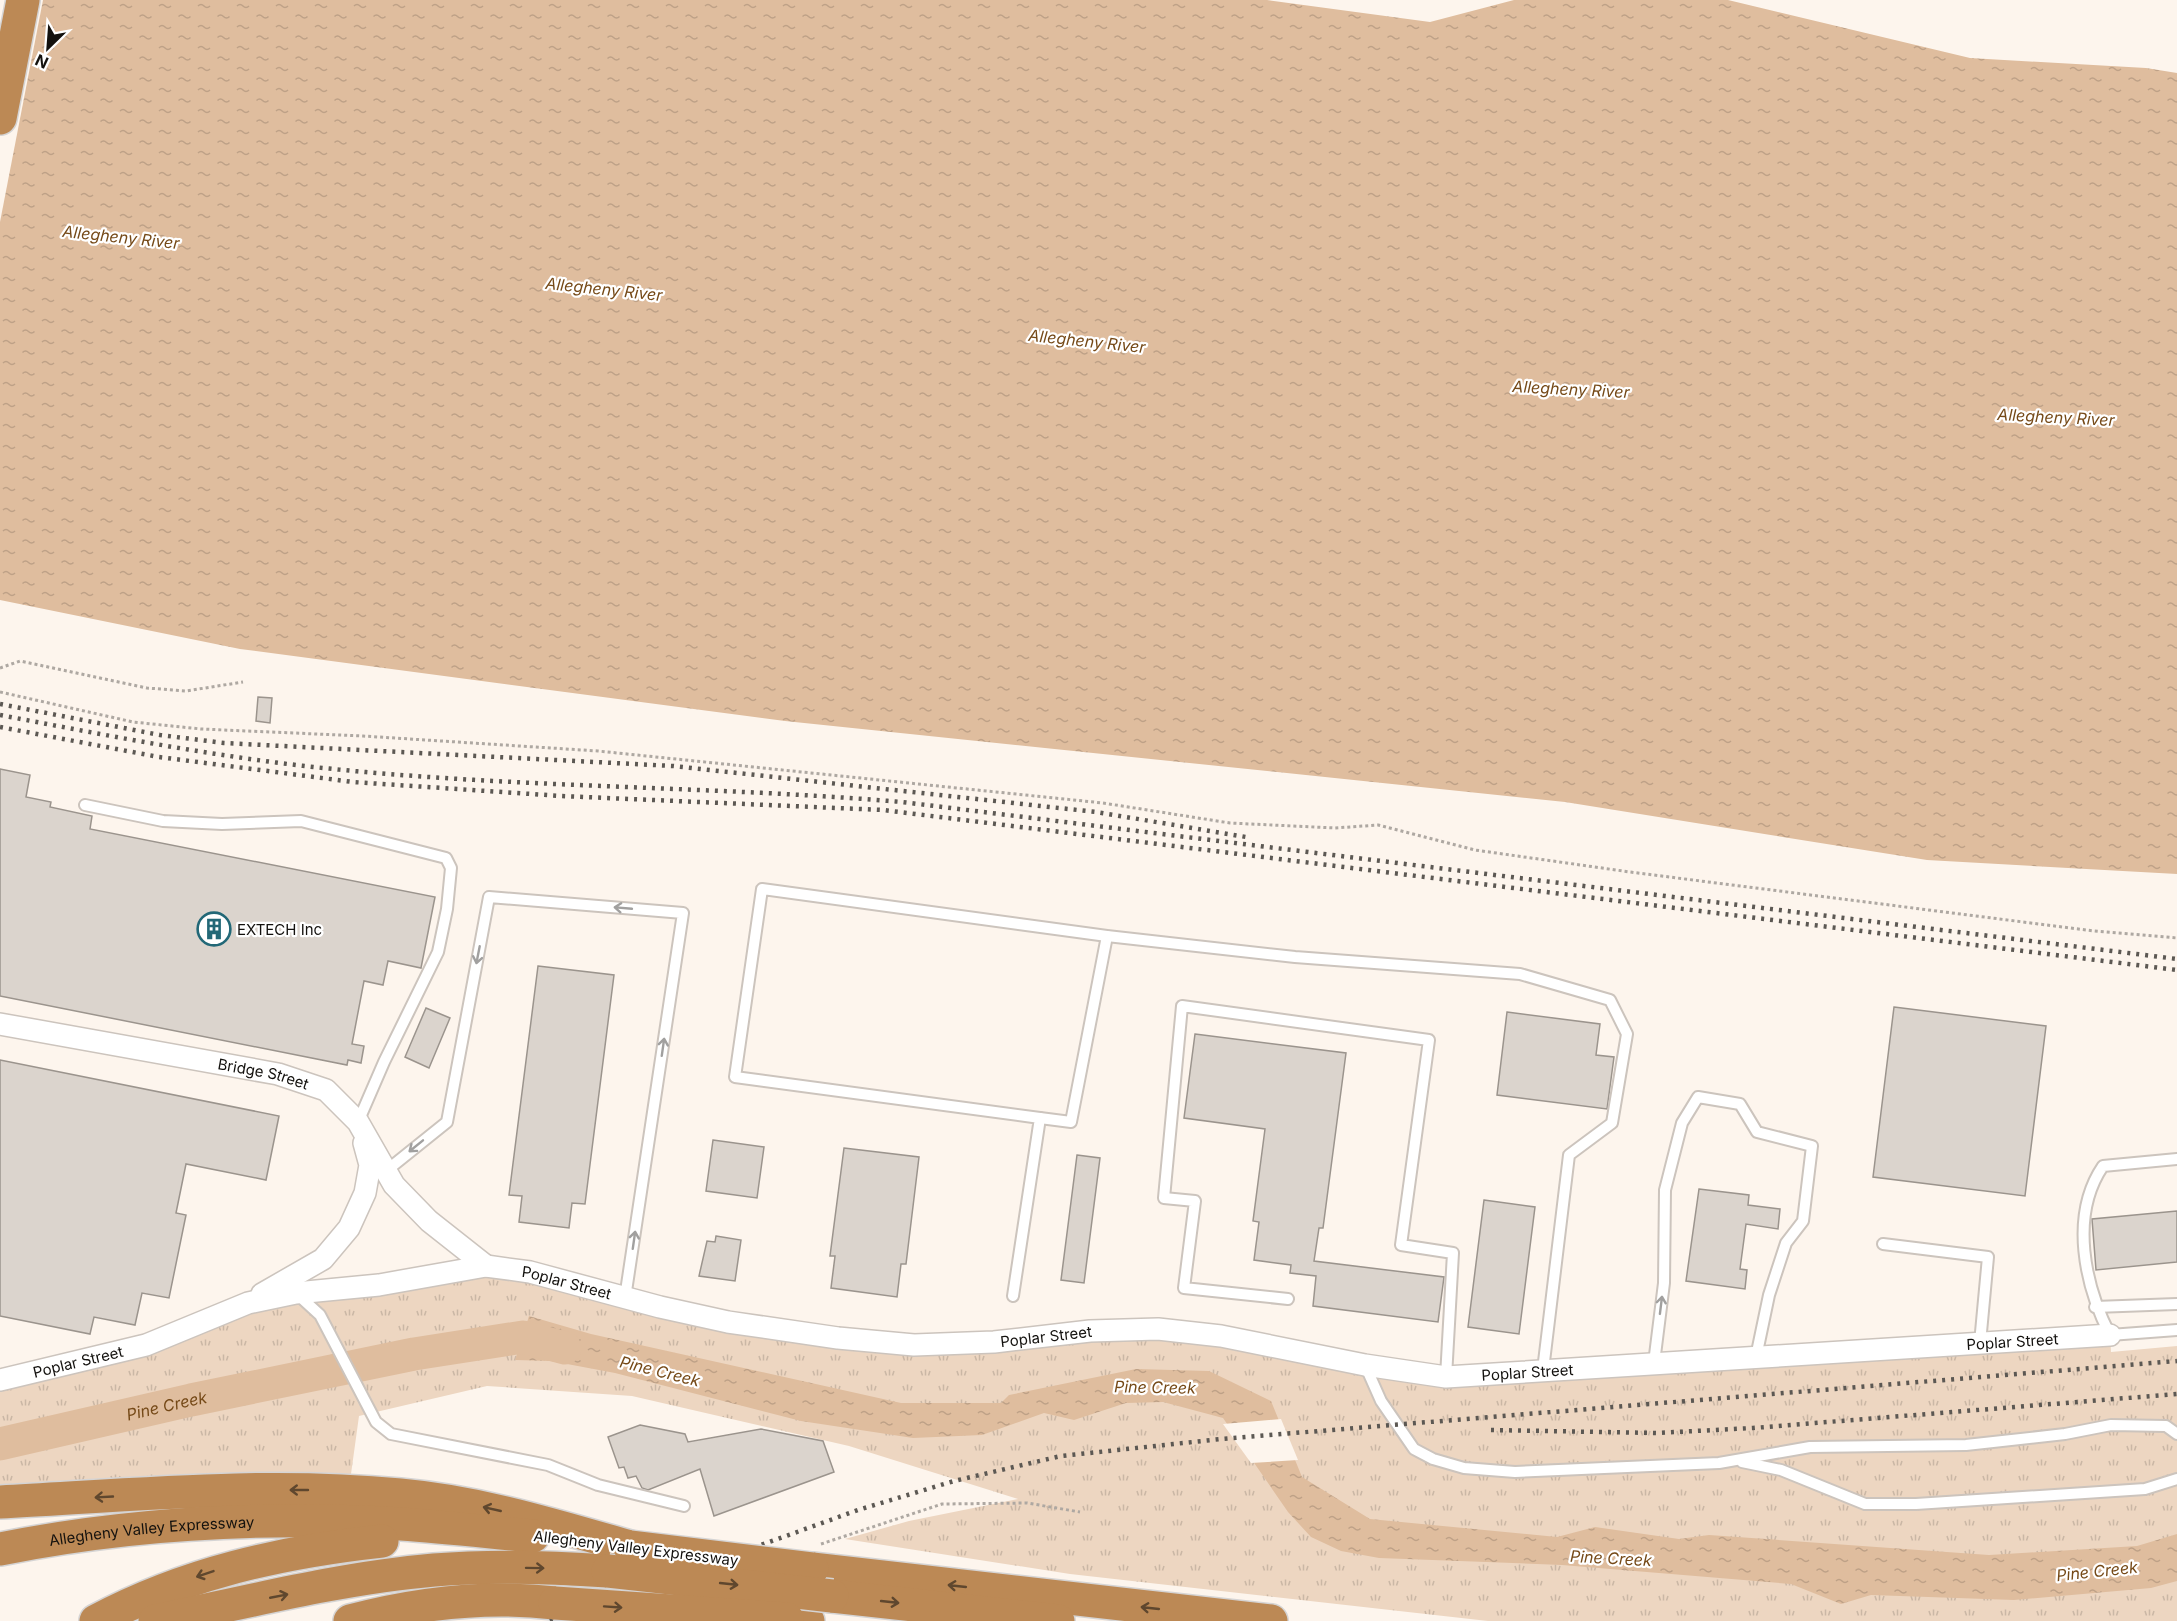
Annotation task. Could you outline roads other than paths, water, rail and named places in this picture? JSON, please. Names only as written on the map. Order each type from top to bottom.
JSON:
[{"type":"highway","points":[[0,118],[23,0]]},
{"type":"highway","points":[[1,1502],[257,1490],[380,1493],[486,1508],[630,1547]]},
{"type":"highway","name":"Allegheny Valley Expressway","points":[[9,1548],[170,1526],[279,1521],[400,1524],[630,1547],[1271,1621]]},
{"type":"highway","points":[[96,1621],[183,1582],[252,1561],[331,1546],[470,1530]]},
{"type":"highway","name":"Allegheny Valley Expressway","points":[[155,1621],[341,1584],[434,1570],[498,1567],[608,1571],[1058,1621]]},
{"type":"highway","points":[[350,1621],[401,1610],[477,1599],[515,1599],[555,1604],[797,1620]]},
{"type":"highway","points":[[448,1621],[555,1604]]},
{"type":"street","name":"Bridge Street","points":[[0,1024],[278,1074],[326,1090],[358,1122],[394,1185],[429,1221],[486,1266]]},
{"type":"street","points":[[248,1303],[323,1258],[349,1228],[365,1193],[370,1165],[358,1122]]},
{"type":"street","name":"Poplar Street","points":[[0,1380],[146,1345],[248,1303],[296,1293],[379,1285],[486,1266],[530,1272],[625,1298],[728,1322],[860,1340],[914,1345],[994,1342],[1090,1331],[1158,1329],[1221,1336],[1365,1365],[1446,1377],[2110,1335]]},
{"type":"lane","points":[[85,805],[163,820],[222,824],[301,821],[446,858],[451,868],[447,909],[438,952],[384,1062],[358,1122]]},
{"type":"lane","points":[[1107,936],[1071,1122],[735,1077],[762,889],[1107,936],[1295,957],[1520,974],[1610,1000],[1627,1034],[1612,1123],[1569,1155],[1543,1370]]},
{"type":"lane","points":[[386,1171],[447,1122],[489,897],[683,913],[625,1298]]},
{"type":"lane","points":[[1288,1299],[1184,1288],[1195,1201],[1164,1198],[1182,1006],[1429,1040],[1401,1245],[1453,1253],[1446,1377]]},
{"type":"lane","points":[[1654,1363],[1664,1283],[1665,1190],[1682,1123],[1698,1097],[1740,1104],[1757,1132],[1812,1146],[1803,1221],[1786,1243],[1769,1294],[1756,1357]]},
{"type":"lane","points":[[1013,1296],[1040,1118]]},
{"type":"lane","points":[[2177,1159],[2103,1166],[2095,1178],[2084,1221],[2086,1272],[2095,1307],[2110,1335],[2177,1330]]},
{"type":"lane","points":[[1883,1244],[1988,1257],[1980,1343]]},
{"type":"lane","points":[[296,1293],[320,1314],[376,1422],[391,1434],[548,1465],[598,1485],[684,1506]]},
{"type":"lane","points":[[2095,1307],[2177,1304]]},
{"type":"lane","points":[[1365,1365],[1381,1401],[1414,1449],[1433,1459],[1464,1468],[1515,1472],[1736,1461],[1810,1447],[1966,1444],[2065,1434],[2111,1425],[2166,1426],[2177,1434]]},
{"type":"lane","points":[[1736,1461],[1781,1470],[1865,1504],[1927,1503],[2145,1489],[2177,1479]]},
{"type":"lane","points":[[691,1601],[702,1621]]},
{"type":"water","name":"Allegheny River","points":[[0,0],[1267,0],[1430,22],[1514,0],[1728,0],[1970,58],[2146,68],[2177,73],[2177,874],[1927,860],[1565,802],[785,721],[240,649],[0,600]]},
{"type":"water","points":[[529,1316],[591,1334],[901,1403],[1001,1403],[1009,1395],[1136,1369],[1209,1371],[1271,1401],[1302,1477],[1370,1519],[1557,1537],[1595,1527],[1679,1539],[1709,1535],[1989,1555],[2137,1546],[2177,1534],[2177,1581],[2151,1588],[2014,1600],[1871,1595],[1841,1604],[1791,1584],[1562,1565],[1379,1558],[1341,1551],[1311,1537],[1288,1512],[1223,1418],[1163,1402],[1126,1403],[1074,1420],[1044,1413],[982,1435],[913,1438],[801,1421],[615,1373],[551,1361],[515,1360]]},
{"type":"waterway","name":"Pine Creek","points":[[0,1444],[191,1400],[414,1354],[523,1337],[565,1348]]},
{"type":"railway","points":[[0,704],[160,735],[224,743],[673,766],[1096,812],[1246,837]]},
{"type":"railway","points":[[0,715],[166,746],[333,769],[475,780],[902,802],[2177,959]]},
{"type":"railway","points":[[0,727],[159,757],[353,782],[561,796],[883,810],[2177,970]]},
{"type":"railway","points":[[550,1621],[858,1510],[954,1481],[1061,1456],[1221,1439],[2177,1361]]},
{"type":"railway","points":[[1491,1430],[1657,1433],[1753,1428],[2177,1394]]},
{"type":"place","name":"EXTECH Inc","points":[[214,929]]}]
